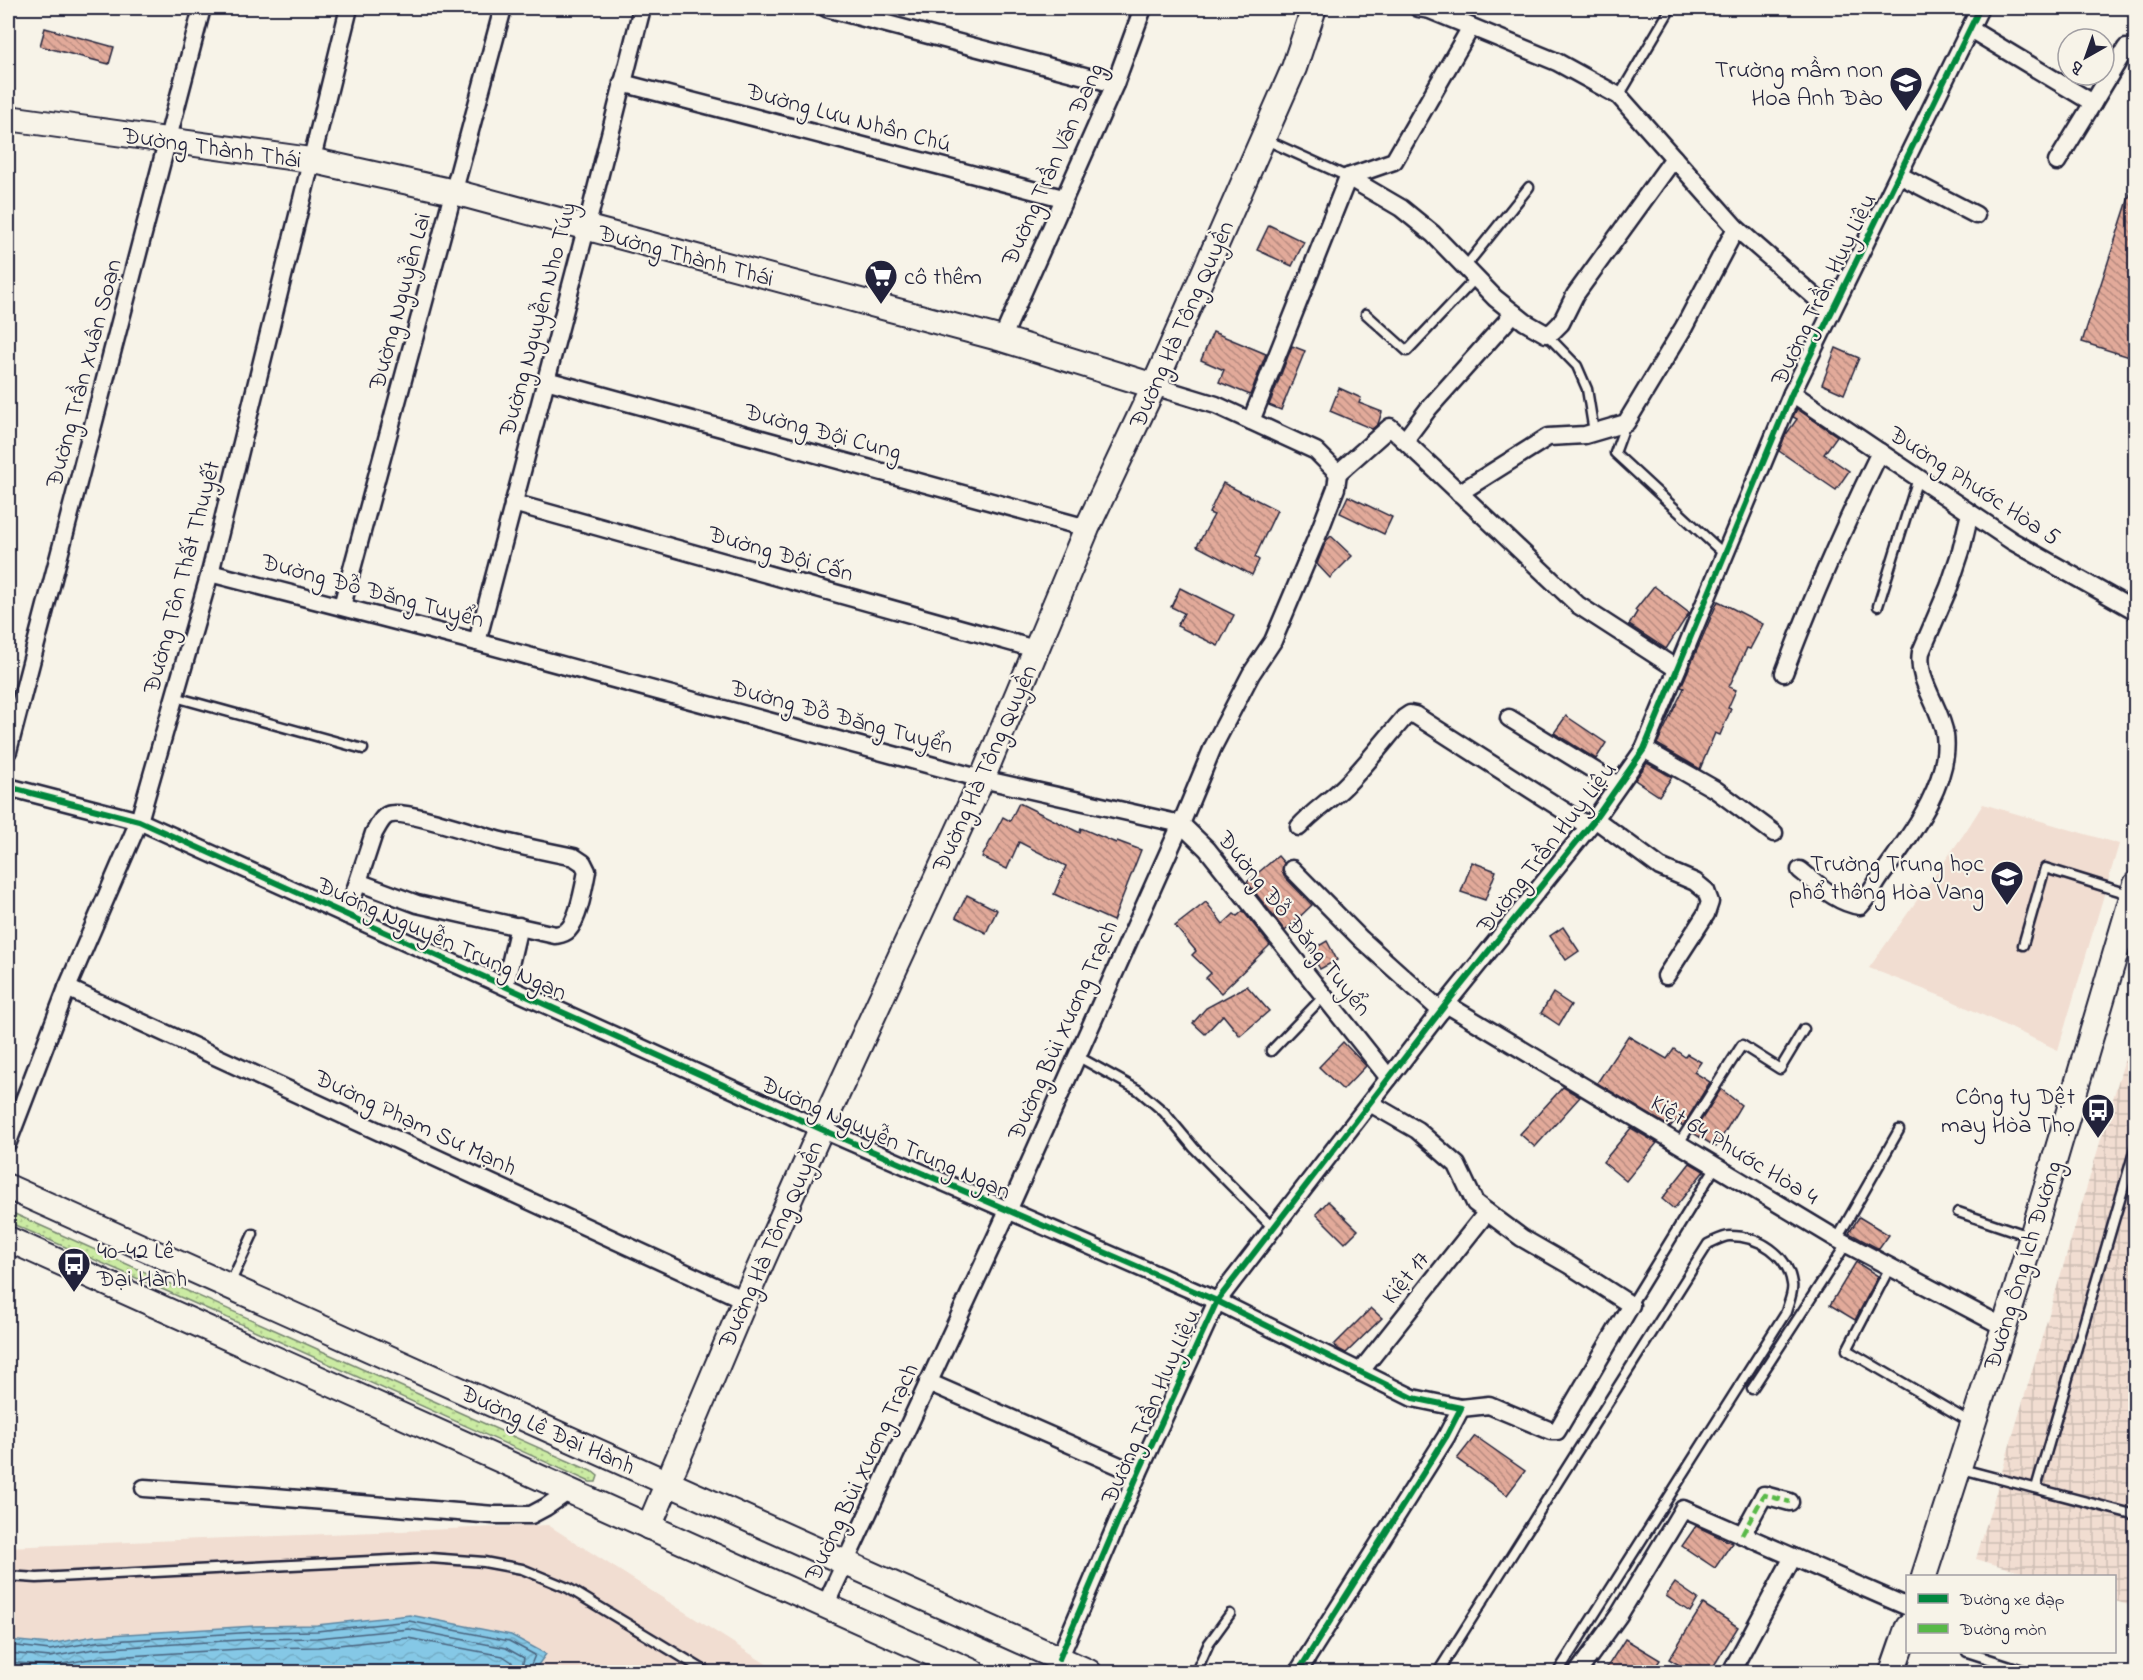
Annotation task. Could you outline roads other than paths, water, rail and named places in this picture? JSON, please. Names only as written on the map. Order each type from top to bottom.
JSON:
[{"type":"main road","name":"Đường Hà Tông Quyền","points":[[649,1527],[820,1129],[982,779],[1087,528],[1154,386],[1263,139],[1294,68],[1314,8]]},
{"type":"main road","name":"Đường Thành Thái","points":[[8,118],[310,160],[454,192],[1002,339],[1154,386]]},
{"type":"main road","name":"Đường Ông Ích Đường","points":[[1924,1575],[2032,1237],[2134,889]]},
{"type":"main road","name":"Đường Lê Đại Hành","points":[[8,1187],[1089,1672]]},
{"type":"main road","name":"Đường Lê Đại Hành","points":[[8,1239],[973,1672]]},
{"type":"main road","points":[[1892,1672],[1906,1633]]},
{"type":"street","name":"Đường Trần Xuân Soạn","points":[[8,751],[202,8]]},
{"type":"street","name":"Đường Tôn Thất Thuyết","points":[[8,1142],[68,988],[139,822],[210,573],[349,8]]},
{"type":"street","name":"Đường Nguyễn Lai","points":[[342,606],[503,8]]},
{"type":"street","name":"Đường Nguyễn Nho Túy","points":[[477,642],[642,8]]},
{"type":"street","points":[[826,8],[1115,84]]},
{"type":"street","name":"Đường Trần Văn Đang","points":[[1002,339],[1115,84],[1143,8]]},
{"type":"street","points":[[1418,8],[1430,10],[1557,62],[1619,96],[1736,228],[1831,311]]},
{"type":"street","name":"Đường Trần Huy Liệu","points":[[1059,1659],[1138,1474],[1217,1301],[1444,1007],[1592,822],[1644,749],[1792,393],[1980,8]]},
{"type":"street","points":[[1251,421],[1348,177],[1394,161],[1471,27]]},
{"type":"street","points":[[1970,29],[2093,103]]},
{"type":"street","points":[[2057,162],[2126,48]]},
{"type":"street","name":"Đường Lưu Nhân Chú","points":[[622,83],[1064,198]]},
{"type":"street","points":[[1348,177],[1401,208],[1433,234],[1496,298],[1538,331],[1546,334],[1561,323],[1575,295],[1674,159]]},
{"type":"street","points":[[1899,175],[1976,215]]},
{"type":"street","points":[[1459,493],[1548,437],[1585,435],[1626,423],[1684,327],[1736,228]]},
{"type":"street","points":[[1405,440],[1429,408],[1514,313]]},
{"type":"street","name":"Đường Đội Cung","points":[[546,380],[1087,528]]},
{"type":"street","name":"Đường Thành Thái","points":[[1154,386],[1216,405],[1316,451],[1338,473]]},
{"type":"street","name":"Đường Phước Hòa 5","points":[[1792,393],[2012,541],[2136,611]]},
{"type":"street","points":[[1338,473],[1390,427],[1578,605],[1677,669]]},
{"type":"street","points":[[1784,673],[1856,502],[1880,452]]},
{"type":"street","name":"Đường Bùi Xương Trạch","points":[[825,1606],[1008,1210],[1181,824],[1213,747],[1251,674],[1273,641],[1319,532],[1336,488],[1338,473]]},
{"type":"street","name":"Đường Đội Cấn","points":[[513,503],[1035,650]]},
{"type":"street","points":[[1800,870],[1831,894],[1849,904],[1860,906],[1905,845],[1938,783],[1944,759],[1945,736],[1940,715],[1919,663],[1921,652],[1958,560],[1970,513]]},
{"type":"street","name":"Đường Đỗ Đăng Tuyển","points":[[210,573],[477,642],[982,779],[1181,824],[1207,849],[1389,1078]]},
{"type":"street","points":[[1299,827],[1309,815],[1350,782],[1404,718],[1410,714],[1415,715],[1433,728],[1592,822],[1660,867],[1695,882],[1706,891],[1710,902],[1699,926],[1666,976]]},
{"type":"street","points":[[1509,718],[1618,785]]},
{"type":"street","name":"Đường Trần Huy Liệu","points":[[1644,749],[1716,790],[1774,833]]},
{"type":"street","name":"Đường Nguyễn Trung Ngạn","points":[[8,787],[139,822],[820,1129],[1217,1301],[1413,1398],[1461,1408],[1489,1405],[1551,1431],[1557,1431],[1631,1305]]},
{"type":"street","points":[[347,915],[358,882],[379,823],[388,815],[398,813],[502,841],[574,857],[583,863],[587,871],[575,919],[569,930],[555,935],[417,904],[358,882]]},
{"type":"street","name":"Kiệt 64 Phước Hòa 4","points":[[1292,869],[1361,939],[1444,1007],[1679,1143],[1842,1241],[2004,1327]]},
{"type":"street","points":[[505,986],[519,926]]},
{"type":"street","name":"Đường Phạm Sư Mạnh","points":[[68,988],[745,1300]]},
{"type":"street","points":[[1370,1103],[1417,1130],[1457,1166],[1475,1203],[1522,1238],[1631,1305]]},
{"type":"street","name":"Kiệt 17","points":[[1360,1372],[1487,1212]]},
{"type":"street","points":[[928,1382],[1138,1474]]},
{"type":"street","points":[[1298,1672],[1446,1437],[1461,1408]]},
{"type":"street","points":[[144,1488],[503,1515],[531,1515],[546,1508],[570,1491]]},
{"type":"street","points":[[1742,1535],[1764,1495],[1790,1502]]},
{"type":"street","points":[[1578,1672],[1618,1615],[1683,1509],[1906,1606]]},
{"type":"street","points":[[1731,1672],[1793,1557]]},
{"type":"lane","points":[[1619,96],[1671,8]]},
{"type":"lane","points":[[1263,139],[1348,177]]},
{"type":"lane","points":[[1366,314],[1407,351],[1470,272],[1529,187]]},
{"type":"lane","points":[[1546,334],[1576,366],[1587,389],[1594,432]]},
{"type":"lane","points":[[1626,423],[1615,453],[1724,554]]},
{"type":"lane","points":[[1878,606],[1918,477]]},
{"type":"lane","points":[[175,697],[363,749]]},
{"type":"lane","points":[[2023,945],[2045,868],[2134,889]]},
{"type":"lane","points":[[1271,1052],[1324,996]]},
{"type":"lane","points":[[1679,1143],[1742,1045],[1780,1069],[1804,1029]]},
{"type":"lane","points":[[1077,1056],[1138,1090],[1164,1112],[1194,1148],[1274,1228]]},
{"type":"lane","points":[[1752,1389],[1842,1241],[1899,1130]]},
{"type":"lane","points":[[2036,1488],[2136,1145]]},
{"type":"lane","points":[[1631,1305],[1717,1166]]},
{"type":"lane","points":[[1958,1212],[2032,1237]]},
{"type":"lane","points":[[229,1286],[253,1234]]},
{"type":"lane","points":[[1438,1672],[1708,1244],[1728,1236],[1753,1239],[1773,1249],[1786,1265],[1793,1286],[1786,1312],[1558,1672]]},
{"type":"lane","points":[[1890,1267],[1847,1350],[1973,1424]]},
{"type":"lane","points":[[1958,1468],[2136,1515]]},
{"type":"lane","points":[[8,1576],[37,1578],[430,1558],[483,1562],[522,1569],[568,1588],[707,1672]]},
{"type":"lane","points":[[1196,1672],[1209,1642],[1230,1614]]},
{"type":"lane","points":[[1970,1653],[2029,1672]]},
{"type":"water","points":[[410,1615],[511,1635],[546,1654],[533,1672],[8,1672],[8,1640],[50,1644],[94,1636],[255,1626],[317,1625]]},
{"type":"place","name":"Trường mầm non Hoa Anh Đào","points":[[1906,112]]},
{"type":"place","name":"cô thêm","points":[[881,305]]},
{"type":"place","name":"Trường Trung học phổ thông Hòa Vang","points":[[2007,906]]},
{"type":"place","name":"Công ty Dệt may Hòa Thọ","points":[[2098,1139]]},
{"type":"place","name":"40-42 Lê Đại Hành","points":[[74,1293]]}]
